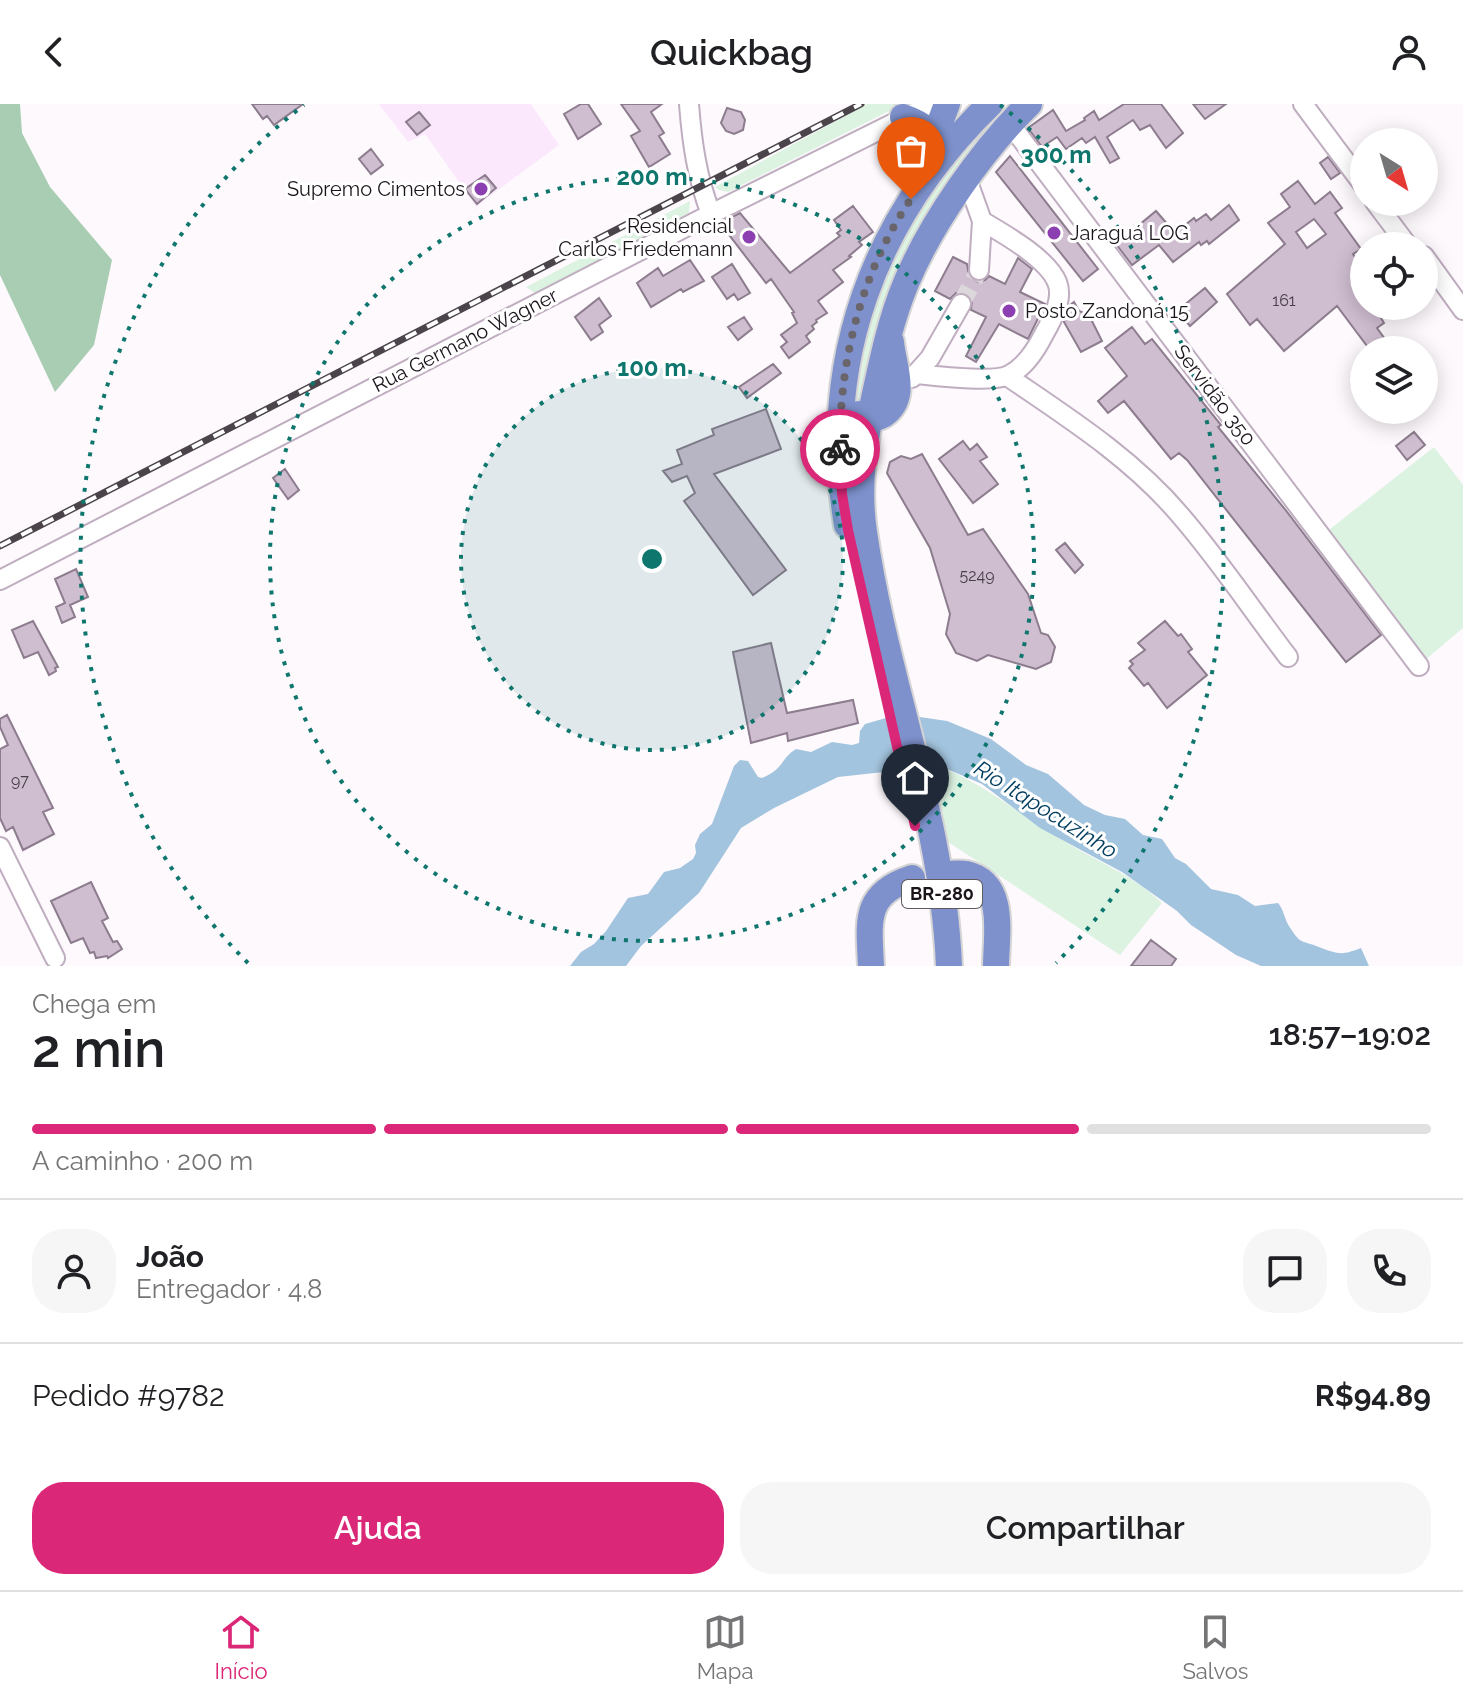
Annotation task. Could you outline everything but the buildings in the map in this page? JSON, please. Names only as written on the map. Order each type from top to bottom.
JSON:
[{"type":"highway","points":[[941,148],[941,120],[947,104]]},
{"type":"highway","name":"BR-280","points":[[894,703],[861,512],[861,464],[869,419],[890,327],[906,282],[928,239],[967,179],[991,146],[1029,104]]},
{"type":"highway","points":[[983,106],[994,126],[991,146]]},
{"type":"highway","name":"BR-280","points":[[949,966],[944,906],[842,494],[839,423],[843,378],[856,320],[873,269],[900,215],[941,148],[983,106]]},
{"type":"highway","points":[[903,117],[924,126],[941,148]]},
{"type":"highway","points":[[843,378],[850,404],[861,416],[879,418],[888,411],[908,380],[892,354],[890,327]]},
{"type":"highway","name":"BR-280","points":[[922,824],[936,966]]},
{"type":"highway","points":[[946,874],[967,874],[988,888],[993,897],[997,913],[996,966]]},
{"type":"highway","points":[[871,966],[871,920],[876,903],[890,885],[912,878]]},
{"type":"street","points":[[689,104],[700,187],[711,214]]},
{"type":"street","name":"Rua Germano Wagner","points":[[0,580],[711,214],[932,104]]},
{"type":"street","points":[[1303,104],[1350,167]]},
{"type":"street","points":[[1313,104],[1350,155]]},
{"type":"street","name":"Servidão 350","points":[[1010,124],[1419,666]]},
{"type":"street","points":[[967,179],[982,221],[979,270]]},
{"type":"street","points":[[908,380],[1007,376],[1033,354],[1046,331],[1059,299],[1058,283],[1049,270],[1013,239],[982,221]]},
{"type":"street","points":[[1438,275],[1463,310]]},
{"type":"street","points":[[1438,287],[1463,321]]},
{"type":"street","points":[[908,380],[930,358],[961,304]]},
{"type":"street","points":[[1007,376],[1132,467],[1179,513],[1288,657]]},
{"type":"street","points":[[0,847],[55,958]]},
{"type":"shaded area","points":[[379,104],[531,104],[559,145],[476,206],[425,134],[408,142]]},
{"type":"green space","points":[[0,104],[20,104],[22,133],[50,187],[112,260],[94,345],[55,392],[0,275]]},
{"type":"green space","points":[[867,104],[903,104],[728,192],[715,187]]},
{"type":"green space","points":[[983,125],[984,134],[863,409],[856,400],[870,321],[868,307],[899,235]]},
{"type":"green space","points":[[690,201],[689,213],[535,293],[526,287]]},
{"type":"green space","points":[[1434,447],[1463,485],[1463,628],[1424,661],[1325,533]]},
{"type":"green space","points":[[933,764],[984,789],[1062,840],[1127,876],[1162,903],[1120,955],[948,842]]},
{"type":"water","name":"Rio Itapocuzinho","points":[[913,716],[947,721],[991,739],[1026,765],[1048,774],[1084,805],[1105,815],[1125,819],[1143,835],[1162,839],[1175,858],[1186,864],[1211,889],[1238,895],[1255,906],[1278,903],[1299,939],[1336,953],[1361,948],[1369,966],[1261,966],[1236,955],[1122,872],[1040,828],[982,784],[933,763],[925,763]]},
{"type":"water","points":[[886,718],[899,776],[884,772],[838,777],[774,808],[741,828],[699,893],[641,946],[626,966],[570,966],[606,931],[628,898],[648,894],[664,872],[680,868],[693,859],[700,834],[712,824],[734,766],[740,760],[748,761],[758,777],[762,778],[775,771],[796,749],[811,752],[832,742],[859,743],[860,731],[865,724]]},
{"type":"tunnel","points":[[961,304],[979,270]]},
{"type":"railway","points":[[0,546],[861,104]]},
{"type":"way so far","points":[[840,449],[843,378],[856,320],[873,269],[911,199]]},
{"type":"place","name":"Supremo Cimentos","points":[[481,189]]},
{"type":"place","name":"Jaraguá LOG","points":[[1054,233]]},
{"type":"place","name":"Residencial Carlos Friedemann","points":[[749,237]]},
{"type":"place","name":"Posto Zandoná 15","points":[[1009,311]]},
{"type":"route","points":[[840,449],[842,494],[848,530],[915,826]]}]
